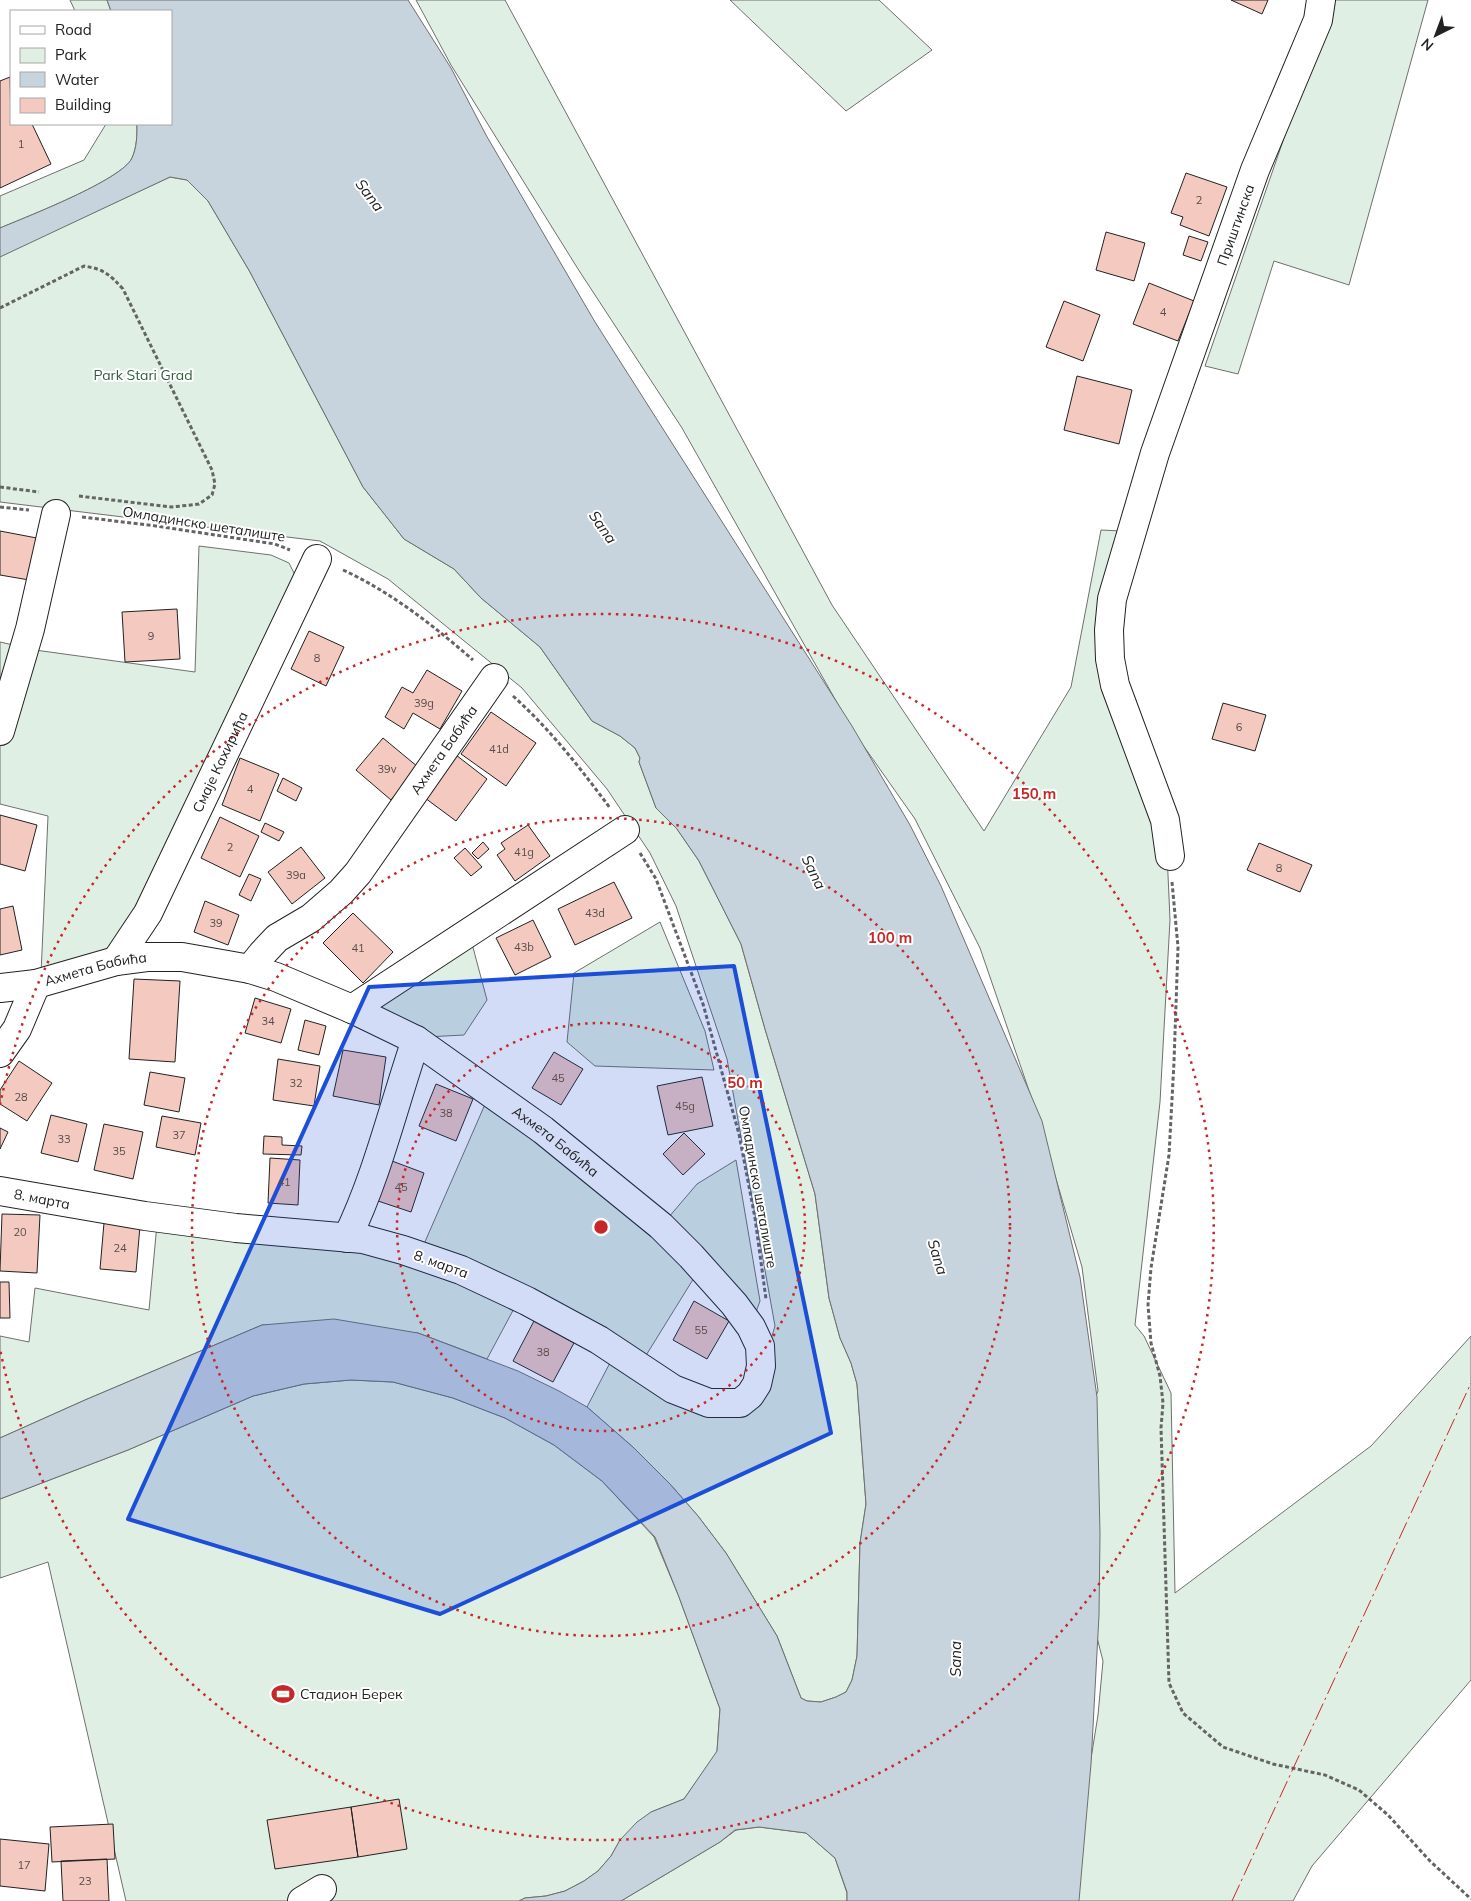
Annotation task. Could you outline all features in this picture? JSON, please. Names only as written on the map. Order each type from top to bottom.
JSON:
[{"type":"street","name":"Приштинска","points":[[1170,856],[1165,820],[1115,685],[1110,659],[1109,630],[1112,599],[1155,453],[1255,170],[1318,20],[1321,0]]},
{"type":"street","points":[[0,731],[30,629],[52,503]]},
{"type":"street","name":"Смaје Кахирића","points":[[116,961],[148,913],[317,559]]},
{"type":"street","name":"Ахмета Бабића","points":[[250,969],[277,938],[311,918],[341,892],[358,872],[494,678]]},
{"type":"street","points":[[352,1009],[625,830]]},
{"type":"street","name":"Ахмета Бабића","points":[[0,988],[36,984],[116,961],[147,957],[182,957],[250,969],[276,977],[352,1009],[416,1040],[543,1130],[661,1226],[734,1304]]},
{"type":"street","points":[[0,1053],[17,1029],[36,984]]},
{"type":"street","points":[[348,1238],[360,1211],[392,1121],[416,1040]]},
{"type":"street","name":"8. марта","points":[[0,1191],[145,1216],[236,1228],[364,1239],[395,1248],[460,1270],[527,1301],[599,1340],[673,1389],[709,1403],[740,1402],[750,1395],[758,1384],[761,1366],[760,1346],[751,1327],[734,1304]]},
{"type":"path","points":[[0,308],[84,266],[99,268],[110,276],[123,289],[212,470],[216,484],[212,495],[199,504],[172,507],[76,496]]},
{"type":"path","points":[[0,487],[52,503]]},
{"type":"path","name":"Омладинскo шеталиште","points":[[0,507],[52,503],[156,526],[275,544],[317,559],[357,577],[410,609],[525,706],[583,772],[625,830],[656,879],[700,995],[739,1134],[755,1218],[767,1308],[767,1326],[760,1346]]},
{"type":"path","points":[[1170,856],[1178,946],[1175,1052],[1169,1156],[1151,1268],[1148,1305],[1151,1343],[1160,1376],[1164,1403],[1161,1428],[1169,1683],[1183,1713],[1223,1747],[1273,1764],[1325,1775],[1359,1790],[1388,1815],[1430,1861],[1471,1899]]},
{"type":"highlighted area","points":[[734,966],[831,1433],[440,1614],[128,1519],[369,987]]},
{"type":"green space","points":[[70,0],[107,0],[111,10],[75,10]]},
{"type":"green space","points":[[416,0],[505,0],[832,605],[984,831],[1071,687],[1101,530],[1121,531],[1101,641],[1167,852],[1170,920],[1160,1102],[1135,1325],[1144,1336],[1171,1393],[1175,1593],[1371,1446],[1471,1336],[1471,1680],[1312,1866],[1293,1901],[1074,1901],[1081,1821],[1098,1715],[1103,1661],[1085,1590],[1064,1474],[1098,1391],[1082,1267],[1035,1108],[980,948],[915,819],[853,731],[682,428],[578,269],[451,65]]},
{"type":"green space","points":[[730,0],[879,0],[932,50],[846,111]]},
{"type":"green space","points":[[1327,0],[1428,0],[1349,285],[1274,261],[1238,374],[1205,366],[1327,14]]},
{"type":"green space","points":[[105,125],[137,125],[135,150],[125,167],[93,187],[0,228],[0,196],[84,160]]},
{"type":"green space","name":"Park Stari Grad","points":[[170,177],[187,180],[208,201],[250,272],[363,487],[404,539],[454,569],[481,598],[540,647],[592,721],[620,736],[635,748],[656,808],[677,829],[699,861],[741,944],[815,1194],[829,1298],[840,1338],[851,1363],[857,1384],[866,1504],[860,1543],[857,1656],[852,1680],[846,1692],[836,1697],[821,1702],[807,1701],[801,1698],[777,1636],[726,1553],[698,1516],[670,1484],[634,1448],[587,1407],[613,1357],[730,1415],[768,1349],[775,1326],[727,1059],[676,906],[650,853],[607,789],[522,688],[388,579],[320,541],[0,502],[0,256]]},
{"type":"green space","points":[[199,546],[271,555],[289,563],[295,575],[155,881],[106,952],[41,974],[48,816],[0,804],[0,642],[35,650],[195,672]]},
{"type":"green space","points":[[660,922],[705,1031],[714,1070],[595,1066],[567,1042],[574,973]]},
{"type":"green space","points":[[471,940],[487,1000],[464,1035],[426,1037],[374,1009]]},
{"type":"green space","points":[[486,1102],[525,1127],[697,1273],[645,1357],[424,1244]]},
{"type":"green space","points":[[736,1160],[760,1301],[756,1312],[668,1218],[697,1184]]},
{"type":"green space","points":[[157,1224],[367,1249],[517,1303],[487,1359],[418,1333],[262,1325],[0,1438],[0,1336],[29,1342],[35,1288],[149,1310]]},
{"type":"green space","points":[[351,1380],[393,1382],[453,1398],[505,1418],[554,1445],[602,1481],[654,1537],[679,1597],[720,1709],[717,1752],[684,1799],[651,1812],[620,1840],[611,1856],[598,1871],[584,1881],[565,1891],[546,1896],[525,1898],[519,1901],[126,1901],[48,1562],[0,1578],[0,1499],[128,1450],[253,1396],[304,1384]]},
{"type":"green space","points":[[759,1827],[806,1833],[835,1858],[847,1893],[847,1901],[621,1901],[720,1842],[736,1830]]},
{"type":"water","name":"Sana","points":[[107,0],[408,0],[451,68],[486,135],[595,322],[852,726],[910,825],[941,886],[1042,1121],[1080,1277],[1097,1397],[1100,1534],[1099,1615],[1091,1764],[1079,1901],[847,1901],[847,1892],[835,1858],[806,1833],[759,1827],[735,1830],[720,1842],[621,1901],[519,1901],[525,1898],[546,1896],[565,1891],[584,1881],[598,1871],[611,1856],[620,1840],[637,1822],[651,1812],[684,1799],[717,1751],[720,1709],[655,1537],[602,1481],[554,1445],[505,1418],[453,1398],[393,1382],[351,1380],[304,1384],[253,1396],[128,1450],[0,1499],[0,1438],[262,1325],[334,1319],[418,1333],[518,1371],[559,1391],[587,1407],[634,1448],[670,1484],[698,1516],[726,1553],[777,1636],[801,1698],[807,1701],[821,1702],[846,1692],[852,1680],[857,1656],[860,1543],[866,1504],[857,1384],[851,1363],[840,1338],[829,1298],[815,1194],[741,944],[699,861],[677,829],[656,808],[635,748],[620,736],[592,721],[540,647],[481,598],[454,569],[404,539],[363,487],[250,272],[208,201],[187,180],[170,177],[0,257],[0,228],[93,187],[125,167],[135,150],[137,125],[172,125],[172,10],[111,10]]},
{"type":"building","points":[[1231,0],[1268,0],[1262,14]]},
{"type":"building","points":[[10,77],[10,125],[32,125],[51,164],[0,188],[0,81]]},
{"type":"building","points":[[1186,173],[1227,187],[1209,236],[1180,225],[1183,217],[1171,213]]},
{"type":"building","points":[[1106,232],[1145,243],[1134,281],[1096,270]]},
{"type":"building","points":[[1189,236],[1208,242],[1201,261],[1183,255]]},
{"type":"building","points":[[1149,283],[1194,301],[1178,341],[1133,324]]},
{"type":"building","points":[[1064,301],[1100,315],[1083,361],[1046,347]]},
{"type":"building","points":[[1077,376],[1132,390],[1119,444],[1064,430]]},
{"type":"building","points":[[0,531],[42,539],[35,581],[0,575]]},
{"type":"building","points":[[177,609],[180,659],[125,662],[122,612]]},
{"type":"building","points":[[309,631],[344,647],[326,686],[291,669]]},
{"type":"building","points":[[427,670],[462,691],[440,729],[413,713],[404,729],[385,717],[402,687],[413,693]]},
{"type":"building","points":[[1223,703],[1266,715],[1255,751],[1212,739]]},
{"type":"building","points":[[491,712],[536,743],[506,786],[461,754]]},
{"type":"building","points":[[383,738],[418,767],[391,800],[356,770]]},
{"type":"building","points":[[456,755],[487,779],[456,821],[425,798]]},
{"type":"building","points":[[240,758],[279,774],[260,821],[222,805]]},
{"type":"building","points":[[283,778],[302,788],[296,801],[277,791]]},
{"type":"building","points":[[0,815],[37,825],[25,871],[0,864]]},
{"type":"building","points":[[220,817],[259,836],[240,877],[201,858]]},
{"type":"building","points":[[265,823],[284,832],[279,841],[261,832]]},
{"type":"building","points":[[528,825],[550,856],[515,881],[497,855],[505,849],[501,843]]},
{"type":"building","points":[[483,842],[489,849],[478,859],[472,853]]},
{"type":"building","points":[[1259,843],[1312,865],[1300,892],[1247,870]]},
{"type":"building","points":[[301,847],[325,878],[292,904],[268,872]]},
{"type":"building","points":[[465,848],[482,867],[471,876],[454,858]]},
{"type":"building","points":[[249,874],[261,879],[251,901],[239,895]]},
{"type":"building","points":[[614,882],[632,918],[575,945],[558,909]]},
{"type":"building","points":[[205,901],[239,915],[228,945],[194,932]]},
{"type":"building","points":[[13,906],[22,950],[0,955],[0,909]]},
{"type":"building","points":[[353,913],[393,952],[363,983],[323,943]]},
{"type":"building","points":[[533,920],[551,957],[515,975],[496,938]]},
{"type":"building","points":[[134,979],[180,981],[175,1062],[129,1059]]},
{"type":"building","points":[[255,998],[291,1009],[281,1043],[245,1033]]},
{"type":"building","points":[[305,1020],[326,1026],[319,1055],[298,1050]]},
{"type":"building","points":[[343,1050],[386,1057],[379,1105],[333,1096]]},
{"type":"building","points":[[554,1052],[583,1069],[561,1105],[532,1088]]},
{"type":"building","points":[[278,1059],[320,1066],[314,1106],[273,1100]]},
{"type":"building","points":[[19,1061],[52,1083],[27,1121],[0,1104],[0,1090]]},
{"type":"building","points":[[150,1072],[185,1078],[179,1112],[144,1105]]},
{"type":"building","points":[[702,1077],[713,1126],[668,1135],[657,1086]]},
{"type":"building","points":[[436,1084],[473,1099],[456,1141],[419,1126]]},
{"type":"building","points":[[51,1115],[87,1124],[78,1162],[41,1153]]},
{"type":"building","points":[[162,1116],[201,1123],[195,1155],[156,1147]]},
{"type":"building","points":[[104,1124],[143,1132],[133,1179],[94,1170]]},
{"type":"building","points":[[0,1128],[8,1132],[0,1149]]},
{"type":"building","points":[[684,1133],[705,1154],[683,1175],[663,1154]]},
{"type":"building","points":[[264,1136],[282,1137],[282,1145],[302,1146],[301,1155],[263,1154]]},
{"type":"building","points":[[270,1158],[300,1160],[298,1205],[268,1203]]},
{"type":"building","points":[[392,1161],[424,1173],[411,1212],[378,1201]]},
{"type":"building","points":[[2,1214],[40,1215],[37,1273],[0,1271]]},
{"type":"building","points":[[104,1223],[140,1226],[136,1272],[100,1269]]},
{"type":"building","points":[[0,1282],[9,1282],[10,1318],[0,1318]]},
{"type":"building","points":[[694,1301],[729,1321],[707,1359],[673,1340]]},
{"type":"building","points":[[534,1321],[574,1343],[553,1382],[513,1361]]},
{"type":"building","points":[[399,1799],[407,1849],[358,1857],[351,1807]]},
{"type":"building","points":[[351,1807],[358,1857],[275,1869],[267,1820]]},
{"type":"building","points":[[113,1824],[115,1859],[52,1862],[50,1827]]},
{"type":"building","points":[[0,1839],[49,1844],[45,1891],[0,1886]]},
{"type":"building","points":[[107,1859],[109,1901],[63,1901],[61,1861]]},
{"type":"power","points":[[1232,1901],[1471,1383]]},
{"type":"place","name":"Стадион Берек","points":[[283,1694]]}]
